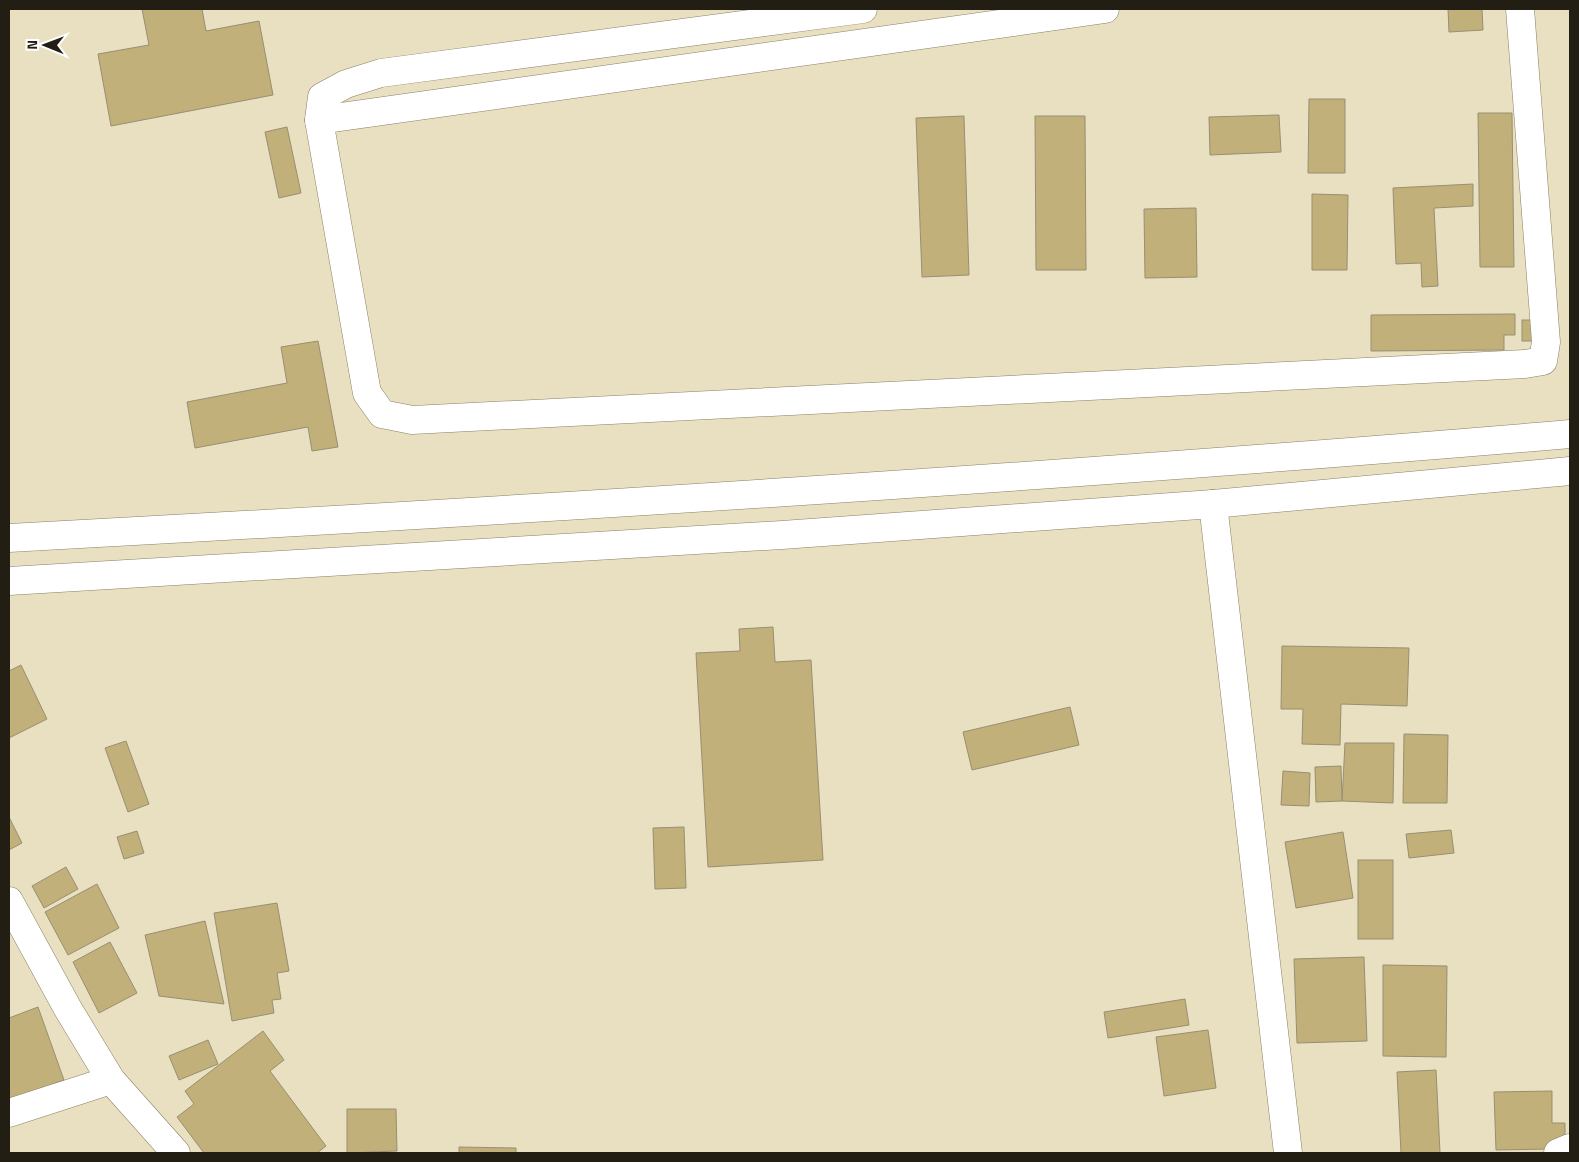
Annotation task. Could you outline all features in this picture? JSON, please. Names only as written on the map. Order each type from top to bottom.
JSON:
[{"type":"street","points":[[320,108],[346,84],[381,72],[863,9]]},
{"type":"street","points":[[320,108],[695,66],[1105,9]]},
{"type":"street","points":[[320,108],[367,392],[382,414],[412,420],[1525,364],[1543,361],[1546,342],[1520,9]]},
{"type":"street","points":[[691,31],[695,66]]},
{"type":"street","points":[[9,538],[857,489],[1265,460],[1570,434]]},
{"type":"street","points":[[9,582],[792,535],[1213,504],[1570,471]]},
{"type":"street","points":[[1213,504],[1288,1153]]},
{"type":"street","points":[[9,901],[68,1009],[110,1080],[176,1153]]},
{"type":"street","points":[[9,1113],[110,1080]]},
{"type":"street","points":[[1558,1153],[1570,1148]]},
{"type":"building","points":[[142,9],[202,9],[206,31],[259,21],[273,95],[111,126],[98,54],[149,45]]},
{"type":"building","points":[[1448,9],[1482,9],[1483,30],[1449,32]]},
{"type":"building","points":[[1309,99],[1345,99],[1345,173],[1308,173]]},
{"type":"building","points":[[1478,113],[1512,113],[1514,267],[1480,267]]},
{"type":"building","points":[[1279,115],[1281,152],[1210,155],[1209,117]]},
{"type":"building","points":[[964,116],[969,275],[922,277],[916,118]]},
{"type":"building","points":[[1035,116],[1085,116],[1086,270],[1036,270]]},
{"type":"building","points":[[287,127],[301,193],[279,198],[265,132]]},
{"type":"building","points":[[1473,184],[1473,206],[1434,208],[1438,286],[1422,287],[1421,263],[1396,264],[1393,188]]},
{"type":"building","points":[[1312,194],[1348,195],[1347,270],[1312,270]]},
{"type":"building","points":[[1196,208],[1197,277],[1145,278],[1144,209]]},
{"type":"building","points":[[1515,314],[1515,335],[1504,335],[1504,350],[1371,351],[1371,315]]},
{"type":"building","points":[[1522,320],[1539,320],[1539,341],[1522,341]]},
{"type":"building","points":[[318,341],[338,447],[312,451],[308,427],[195,448],[187,402],[287,383],[281,347]]},
{"type":"building","points":[[773,627],[775,662],[811,660],[823,860],[708,867],[696,653],[740,651],[739,629]]},
{"type":"building","points":[[1282,646],[1409,648],[1407,706],[1341,704],[1340,745],[1302,744],[1303,709],[1281,709]]},
{"type":"building","points":[[21,665],[47,719],[9,738],[9,671]]},
{"type":"building","points":[[1070,707],[1079,745],[972,770],[963,732]]},
{"type":"building","points":[[1404,734],[1448,735],[1447,803],[1403,803]]},
{"type":"building","points":[[126,741],[149,804],[128,812],[105,748]]},
{"type":"building","points":[[1345,743],[1394,743],[1393,803],[1342,801]]},
{"type":"building","points":[[1341,766],[1342,801],[1316,802],[1315,767]]},
{"type":"building","points":[[1283,771],[1310,773],[1309,806],[1281,805]]},
{"type":"building","points":[[9,817],[22,843],[9,850]]},
{"type":"building","points":[[684,827],[686,888],[655,889],[653,828]]},
{"type":"building","points":[[1451,830],[1454,853],[1409,858],[1406,834]]},
{"type":"building","points":[[137,831],[144,853],[124,859],[117,837]]},
{"type":"building","points":[[1343,832],[1353,898],[1296,908],[1285,842]]},
{"type":"building","points":[[1358,860],[1393,860],[1393,939],[1358,939]]},
{"type":"building","points":[[66,867],[78,889],[44,908],[32,886]]},
{"type":"building","points":[[97,884],[119,928],[68,955],[45,912]]},
{"type":"building","points":[[277,903],[289,971],[277,973],[281,999],[272,1000],[274,1013],[232,1021],[214,913]]},
{"type":"building","points":[[205,921],[224,1004],[159,996],[145,935]]},
{"type":"building","points":[[110,942],[137,993],[99,1013],[73,962]]},
{"type":"building","points":[[1364,957],[1367,1041],[1297,1043],[1294,959]]},
{"type":"building","points":[[1383,965],[1447,966],[1446,1057],[1383,1056]]},
{"type":"building","points":[[1185,999],[1189,1025],[1108,1038],[1104,1012]]},
{"type":"building","points":[[38,1007],[64,1080],[9,1100],[9,1018]]},
{"type":"building","points":[[1208,1030],[1216,1088],[1164,1096],[1156,1037]]},
{"type":"building","points":[[263,1031],[284,1060],[270,1071],[326,1146],[317,1153],[204,1153],[177,1117],[194,1104],[185,1091]]},
{"type":"building","points":[[208,1040],[218,1064],[179,1080],[169,1056]]},
{"type":"building","points":[[1436,1070],[1440,1153],[1401,1153],[1397,1072]]},
{"type":"building","points":[[1552,1091],[1552,1123],[1565,1123],[1565,1142],[1551,1142],[1551,1149],[1496,1150],[1494,1092]]},
{"type":"building","points":[[347,1109],[396,1109],[397,1151],[347,1153]]},
{"type":"building","points":[[459,1147],[516,1148],[516,1153],[459,1153]]}]
